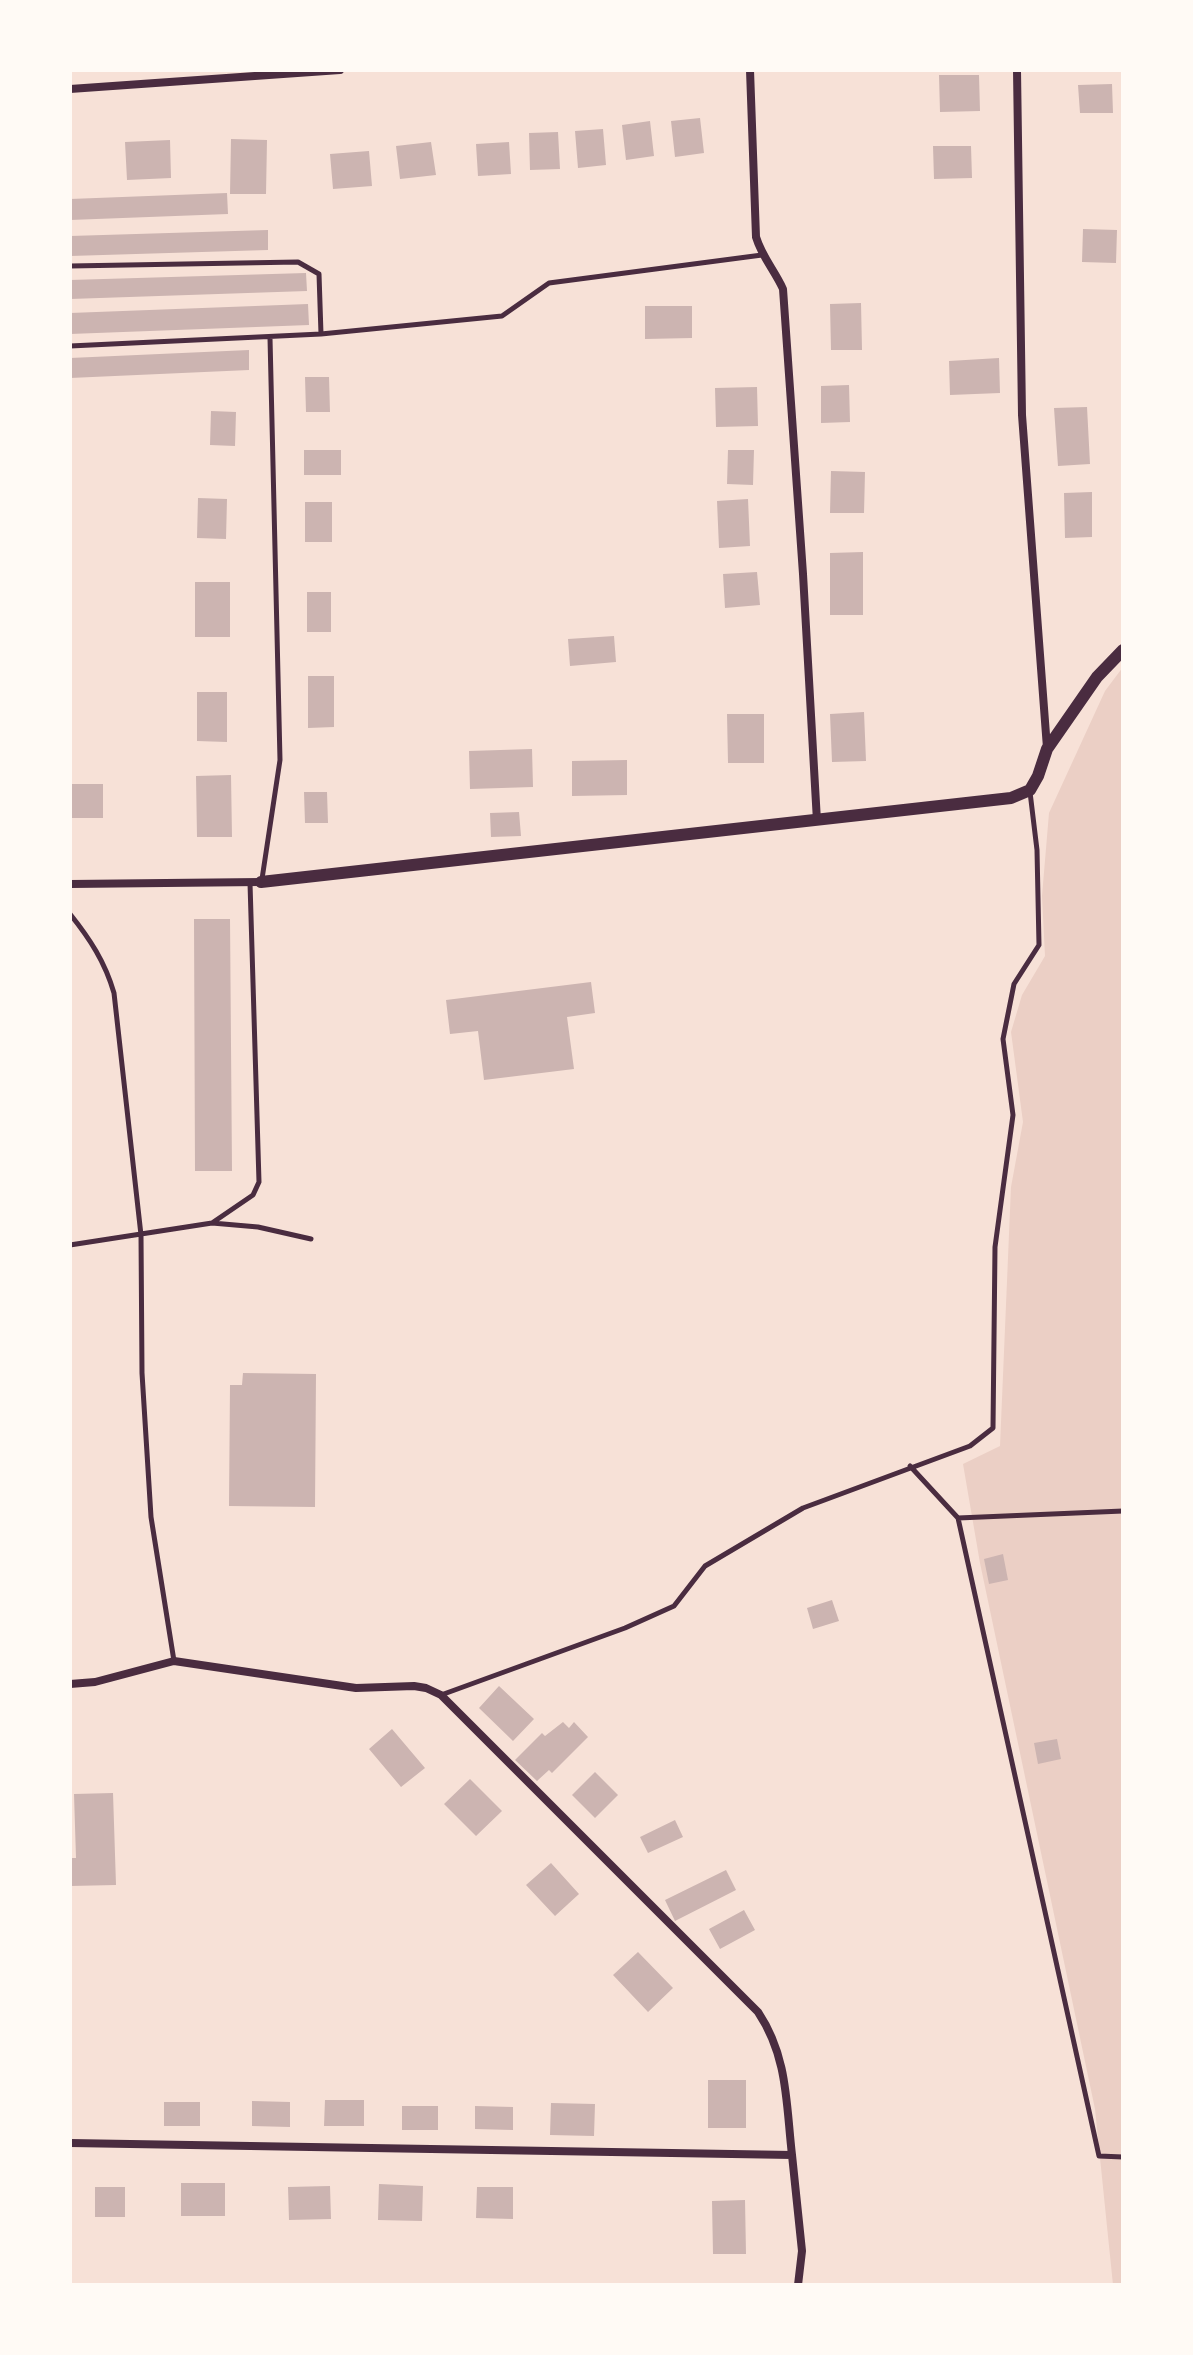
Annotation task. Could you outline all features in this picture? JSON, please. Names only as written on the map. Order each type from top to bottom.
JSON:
[{"type":"street","points":[[70,89],[340,70]]},
{"type":"street","points":[[750,70],[756,237],[762,255],[775,270],[783,289],[817,821]]},
{"type":"street","points":[[1017,70],[1022,415],[1047,749]]},
{"type":"street","points":[[70,884],[256,882],[1011,798],[1030,790],[1047,749],[1097,677],[1123,650]]},
{"type":"street","points":[[70,1684],[95,1682],[174,1661],[356,1688],[414,1686],[441,1695],[758,2012],[772,2033],[780,2057],[802,2251],[798,2285]]},
{"type":"street","points":[[70,2143],[792,2155]]},
{"type":"lane","points":[[70,346],[270,338],[502,316],[549,283],[762,255]]},
{"type":"lane","points":[[70,266],[298,262],[319,274],[321,334]]},
{"type":"lane","points":[[212,1223],[253,1195],[259,1182],[256,882],[280,760],[270,338]]},
{"type":"lane","points":[[441,1695],[625,1628],[674,1606],[705,1566],[803,1508],[970,1446],[993,1428],[995,1247],[1013,1115],[1003,1039],[1014,984],[1039,945],[1037,850],[1030,790]]},
{"type":"lane","points":[[70,914],[96,948],[114,993],[141,1235],[142,1373],[151,1517],[174,1661]]},
{"type":"lane","points":[[70,1245],[212,1223],[258,1227],[311,1239]]},
{"type":"lane","points":[[910,1466],[958,1518],[1099,2156],[1123,2157]]},
{"type":"lane","points":[[958,1518],[1123,1511]]},
{"type":"shaded area","points":[[1123,667],[1123,2285],[1113,2285],[1095,2109],[980,1563],[963,1464],[1000,1446],[1011,1187],[1023,1122],[1011,1032],[1022,995],[1045,956],[1042,896],[1049,813],[1105,691]]},
{"type":"building","points":[[939,75],[979,75],[980,111],[940,112]]},
{"type":"building","points":[[1112,84],[1113,113],[1080,113],[1078,85]]},
{"type":"building","points":[[700,118],[704,153],[675,157],[671,121]]},
{"type":"building","points":[[650,121],[654,156],[626,160],[622,125]]},
{"type":"building","points":[[603,129],[606,165],[578,168],[575,131]]},
{"type":"building","points":[[558,132],[560,169],[530,170],[529,133]]},
{"type":"building","points":[[231,139],[267,140],[266,194],[230,194]]},
{"type":"building","points":[[170,140],[171,178],[127,180],[125,142]]},
{"type":"building","points":[[431,142],[436,175],[400,179],[396,146]]},
{"type":"building","points":[[509,142],[511,174],[478,176],[476,144]]},
{"type":"building","points":[[933,146],[971,146],[972,178],[934,179]]},
{"type":"building","points":[[369,151],[372,186],[333,189],[330,154]]},
{"type":"building","points":[[227,193],[228,214],[70,220],[70,199]]},
{"type":"building","points":[[1083,229],[1117,230],[1116,263],[1082,262]]},
{"type":"building","points":[[268,230],[268,250],[70,256],[70,236]]},
{"type":"building","points":[[306,273],[307,291],[70,299],[70,280]]},
{"type":"building","points":[[861,303],[862,350],[831,350],[830,304]]},
{"type":"building","points":[[308,304],[309,325],[70,334],[70,313]]},
{"type":"building","points":[[645,306],[692,306],[692,338],[645,339]]},
{"type":"building","points":[[249,350],[249,370],[70,378],[70,358]]},
{"type":"building","points":[[999,358],[1000,393],[950,395],[949,361]]},
{"type":"building","points":[[305,377],[329,377],[330,412],[306,412]]},
{"type":"building","points":[[849,385],[850,422],[821,423],[821,386]]},
{"type":"building","points":[[757,387],[758,426],[716,427],[715,388]]},
{"type":"building","points":[[1087,407],[1090,464],[1058,466],[1054,408]]},
{"type":"building","points":[[211,411],[236,412],[235,446],[210,445]]},
{"type":"building","points":[[304,450],[341,450],[341,475],[304,475]]},
{"type":"building","points":[[728,450],[754,450],[753,485],[727,484]]},
{"type":"building","points":[[831,471],[865,472],[864,513],[830,513]]},
{"type":"building","points":[[1092,492],[1092,537],[1065,538],[1064,493]]},
{"type":"building","points":[[198,498],[227,499],[226,539],[197,538]]},
{"type":"building","points":[[748,499],[750,546],[719,548],[717,501]]},
{"type":"building","points":[[305,502],[332,502],[332,542],[305,542]]},
{"type":"building","points":[[863,552],[863,615],[830,615],[830,553]]},
{"type":"building","points":[[757,572],[760,605],[725,608],[723,574]]},
{"type":"building","points":[[195,582],[230,582],[230,637],[195,637]]},
{"type":"building","points":[[307,592],[331,592],[331,632],[307,632]]},
{"type":"building","points":[[614,636],[616,662],[570,666],[568,639]]},
{"type":"building","points":[[308,676],[334,676],[334,727],[308,728]]},
{"type":"building","points":[[197,692],[227,692],[227,742],[197,741]]},
{"type":"building","points":[[864,712],[866,761],[832,762],[830,714]]},
{"type":"building","points":[[727,714],[764,714],[764,763],[728,763]]},
{"type":"building","points":[[532,749],[533,787],[470,789],[469,751]]},
{"type":"building","points":[[627,760],[627,795],[572,796],[572,761]]},
{"type":"building","points":[[231,775],[232,837],[197,837],[196,776]]},
{"type":"building","points":[[70,784],[103,784],[103,818],[70,818]]},
{"type":"building","points":[[304,792],[327,792],[328,823],[305,823]]},
{"type":"building","points":[[519,812],[521,836],[491,837],[490,813]]},
{"type":"building","points":[[194,919],[230,919],[232,1171],[195,1171]]},
{"type":"building","points":[[591,982],[595,1013],[567,1017],[574,1069],[484,1080],[478,1031],[450,1034],[446,1000]]},
{"type":"building","points":[[243,1373],[316,1374],[315,1507],[229,1506],[230,1385],[242,1385]]},
{"type":"building","points":[[1003,1554],[1008,1580],[989,1584],[984,1559]]},
{"type":"building","points":[[832,1600],[839,1621],[813,1629],[807,1608]]},
{"type":"building","points":[[499,1686],[534,1719],[513,1741],[479,1708]]},
{"type":"building","points":[[563,1722],[569,1728],[574,1722],[588,1737],[552,1773],[549,1770],[537,1781],[515,1760],[542,1733],[545,1736]]},
{"type":"building","points":[[392,1729],[425,1768],[401,1787],[369,1749]]},
{"type":"building","points":[[1057,1739],[1061,1759],[1038,1764],[1034,1743]]},
{"type":"building","points":[[595,1772],[618,1795],[595,1818],[572,1795]]},
{"type":"building","points":[[470,1779],[502,1811],[476,1836],[444,1804]]},
{"type":"building","points":[[113,1793],[116,1885],[70,1886],[70,1858],[76,1858],[74,1794]]},
{"type":"building","points":[[675,1820],[683,1837],[648,1853],[640,1837]]},
{"type":"building","points":[[551,1863],[579,1894],[555,1916],[526,1885]]},
{"type":"building","points":[[726,1870],[736,1890],[675,1921],[665,1900]]},
{"type":"building","points":[[744,1910],[755,1930],[720,1949],[709,1929]]},
{"type":"building","points":[[638,1952],[673,1988],[648,2012],[613,1975]]},
{"type":"building","points":[[708,2080],[746,2080],[746,2128],[708,2128]]},
{"type":"building","points":[[325,2100],[364,2100],[364,2126],[324,2126]]},
{"type":"building","points":[[252,2101],[290,2102],[290,2127],[252,2126]]},
{"type":"building","points":[[164,2102],[200,2102],[200,2126],[164,2126]]},
{"type":"building","points":[[551,2103],[595,2104],[594,2136],[550,2135]]},
{"type":"building","points":[[402,2106],[438,2106],[438,2130],[402,2130]]},
{"type":"building","points":[[475,2106],[513,2107],[513,2130],[475,2129]]},
{"type":"building","points":[[181,2183],[225,2183],[225,2216],[181,2216]]},
{"type":"building","points":[[379,2184],[423,2186],[422,2221],[378,2220]]},
{"type":"building","points":[[330,2186],[331,2219],[289,2220],[288,2187]]},
{"type":"building","points":[[95,2187],[125,2187],[125,2217],[95,2217]]},
{"type":"building","points":[[477,2187],[513,2187],[513,2219],[476,2218]]},
{"type":"building","points":[[745,2200],[746,2254],[713,2254],[712,2201]]}]
